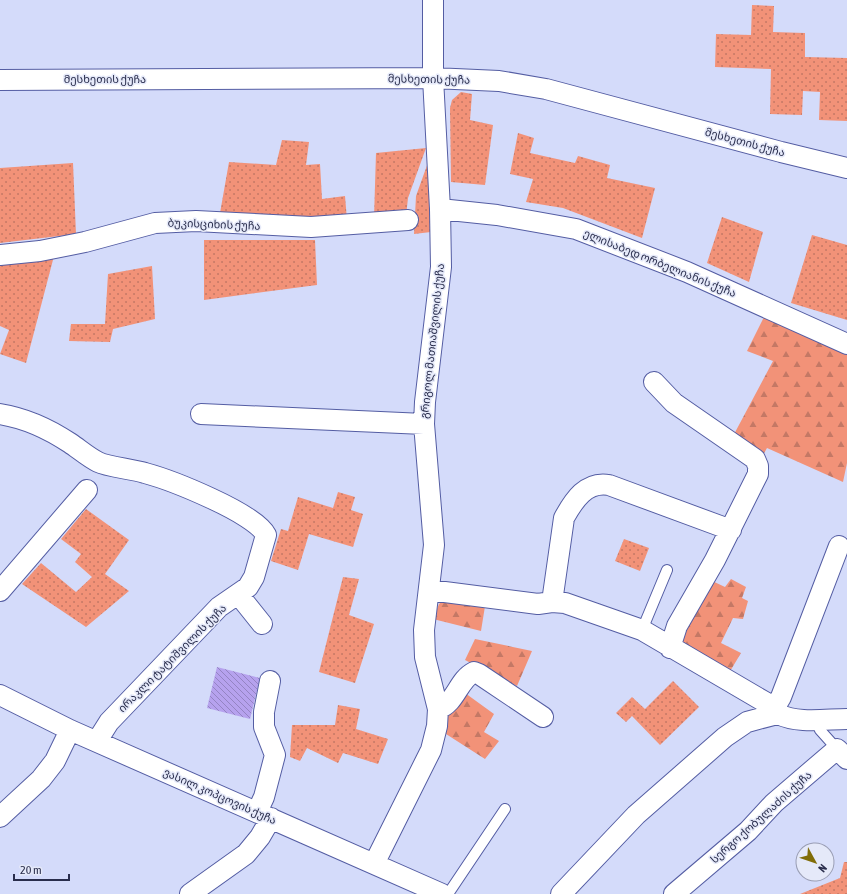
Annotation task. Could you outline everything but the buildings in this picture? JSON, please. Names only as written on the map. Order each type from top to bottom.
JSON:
[{"type":"street","name":"გრიგოლ მათიაშვილის ქუჩა","points":[[374,864],[431,750],[437,726],[438,709],[425,657],[424,630],[434,545],[434,524],[424,424],[425,402],[441,267],[440,209],[433,78],[433,0]]},
{"type":"street","name":"მესხეთის ქუჩა","points":[[0,80],[433,78],[499,81],[546,89],[781,152],[847,168]]},
{"type":"street","name":"ელისაბედ ორბელიანის ქუჩა","points":[[440,209],[504,216],[576,229],[687,272],[847,344]]},
{"type":"street","name":"ბუკისციხის ქუჩა","points":[[0,254],[40,251],[155,223],[196,221],[311,227],[408,220]]},
{"type":"street","points":[[654,382],[674,403],[755,459],[758,466],[758,474],[730,530],[676,626],[670,648]]},
{"type":"street","name":"ირაკლი ტატიშვილის ქუჩა","points":[[0,414],[16,417],[50,431],[98,462],[151,474],[221,503],[257,524],[263,529],[266,535],[254,577],[248,587],[219,608],[109,722],[98,741]]},
{"type":"street","points":[[201,414],[424,424]]},
{"type":"street","points":[[552,602],[564,518],[571,506],[590,486],[599,483],[609,485],[730,530]]},
{"type":"street","points":[[0,591],[87,490]]},
{"type":"street","points":[[561,894],[636,815],[725,737],[746,722],[774,710],[781,697],[839,546]]},
{"type":"street","points":[[429,590],[538,604],[552,602],[565,603],[642,630],[774,710],[795,719],[847,718]]},
{"type":"street","points":[[238,594],[262,624]]},
{"type":"street","points":[[438,709],[449,704],[465,679],[474,672],[543,717]]},
{"type":"street","points":[[194,893],[246,854],[260,837],[266,790],[275,756],[264,727],[264,712],[270,681]]},
{"type":"street","name":"ვასილ კოპცოვის ქუჩა","points":[[0,695],[70,730],[98,741],[442,894]]},
{"type":"street","points":[[0,818],[41,779],[55,761],[70,730]]},
{"type":"street","name":"სერგო ქობულაძის ქუჩა","points":[[674,894],[742,835],[774,803],[842,754]]},
{"type":"lane","points":[[642,630],[667,570]]},
{"type":"lane","points":[[815,719],[820,730],[842,754]]},
{"type":"lane","points":[[448,894],[505,809]]},
{"type":"green space","points":[[752,5],[774,6],[773,32],[805,33],[805,57],[847,58],[847,121],[819,120],[820,92],[803,91],[802,115],[770,114],[771,69],[715,67],[716,34],[751,35]]},
{"type":"green space","points":[[461,92],[472,94],[470,120],[493,125],[485,185],[451,182],[450,108],[452,100]]},
{"type":"green space","points":[[518,133],[534,138],[530,153],[575,163],[578,156],[610,165],[607,178],[655,188],[642,238],[563,208],[526,202],[533,179],[510,174]]},
{"type":"green space","points":[[282,140],[309,142],[306,165],[320,164],[322,199],[345,196],[347,220],[220,213],[229,162],[276,165]]},
{"type":"green space","points":[[426,148],[408,198],[406,216],[374,218],[376,153]]},
{"type":"green space","points":[[430,157],[431,232],[414,234],[416,196]]},
{"type":"green space","points":[[73,163],[76,234],[0,243],[0,168]]},
{"type":"green space","points":[[722,217],[763,232],[749,282],[707,263]]},
{"type":"green space","points":[[812,235],[847,245],[847,320],[791,303]]},
{"type":"green space","points":[[204,240],[315,240],[317,285],[204,300]]},
{"type":"green space","points":[[54,256],[26,363],[0,354],[9,330],[0,326],[0,264]]},
{"type":"green space","points":[[152,266],[155,319],[113,329],[110,342],[69,341],[71,324],[105,324],[108,274]]},
{"type":"green space","points":[[764,317],[847,351],[847,463],[843,482],[767,448],[762,457],[732,438],[773,361],[747,351]]},
{"type":"green space","points":[[338,492],[355,497],[351,510],[363,514],[353,547],[309,534],[298,570],[271,561],[281,529],[288,531],[298,497],[333,508]]},
{"type":"green space","points":[[86,509],[129,540],[105,574],[129,591],[86,627],[22,584],[41,563],[76,592],[92,577],[75,562],[81,554],[61,539]]},
{"type":"green space","points":[[624,539],[649,548],[640,571],[615,561]]},
{"type":"green space","points":[[343,577],[359,579],[349,615],[374,624],[355,683],[319,672]]},
{"type":"green space","points":[[708,579],[725,587],[731,579],[746,587],[742,598],[748,601],[743,619],[733,618],[721,643],[741,653],[729,673],[683,645],[682,635]]},
{"type":"green space","points":[[444,600],[486,600],[481,631],[433,619],[439,604]]},
{"type":"green space","points":[[475,639],[532,651],[517,686],[465,660]]},
{"type":"green space","points":[[673,681],[699,707],[660,745],[632,716],[626,722],[616,713],[632,697],[645,709]]},
{"type":"green space","points":[[465,693],[494,714],[484,732],[499,741],[485,759],[446,734],[445,721],[447,715]]},
{"type":"green space","points":[[338,705],[360,709],[356,729],[388,739],[378,764],[343,753],[338,763],[307,748],[300,761],[290,757],[292,725],[335,725]]},
{"type":"green space","points":[[844,862],[847,862],[847,894],[800,894],[830,882],[835,882],[835,880],[840,878]]}]
